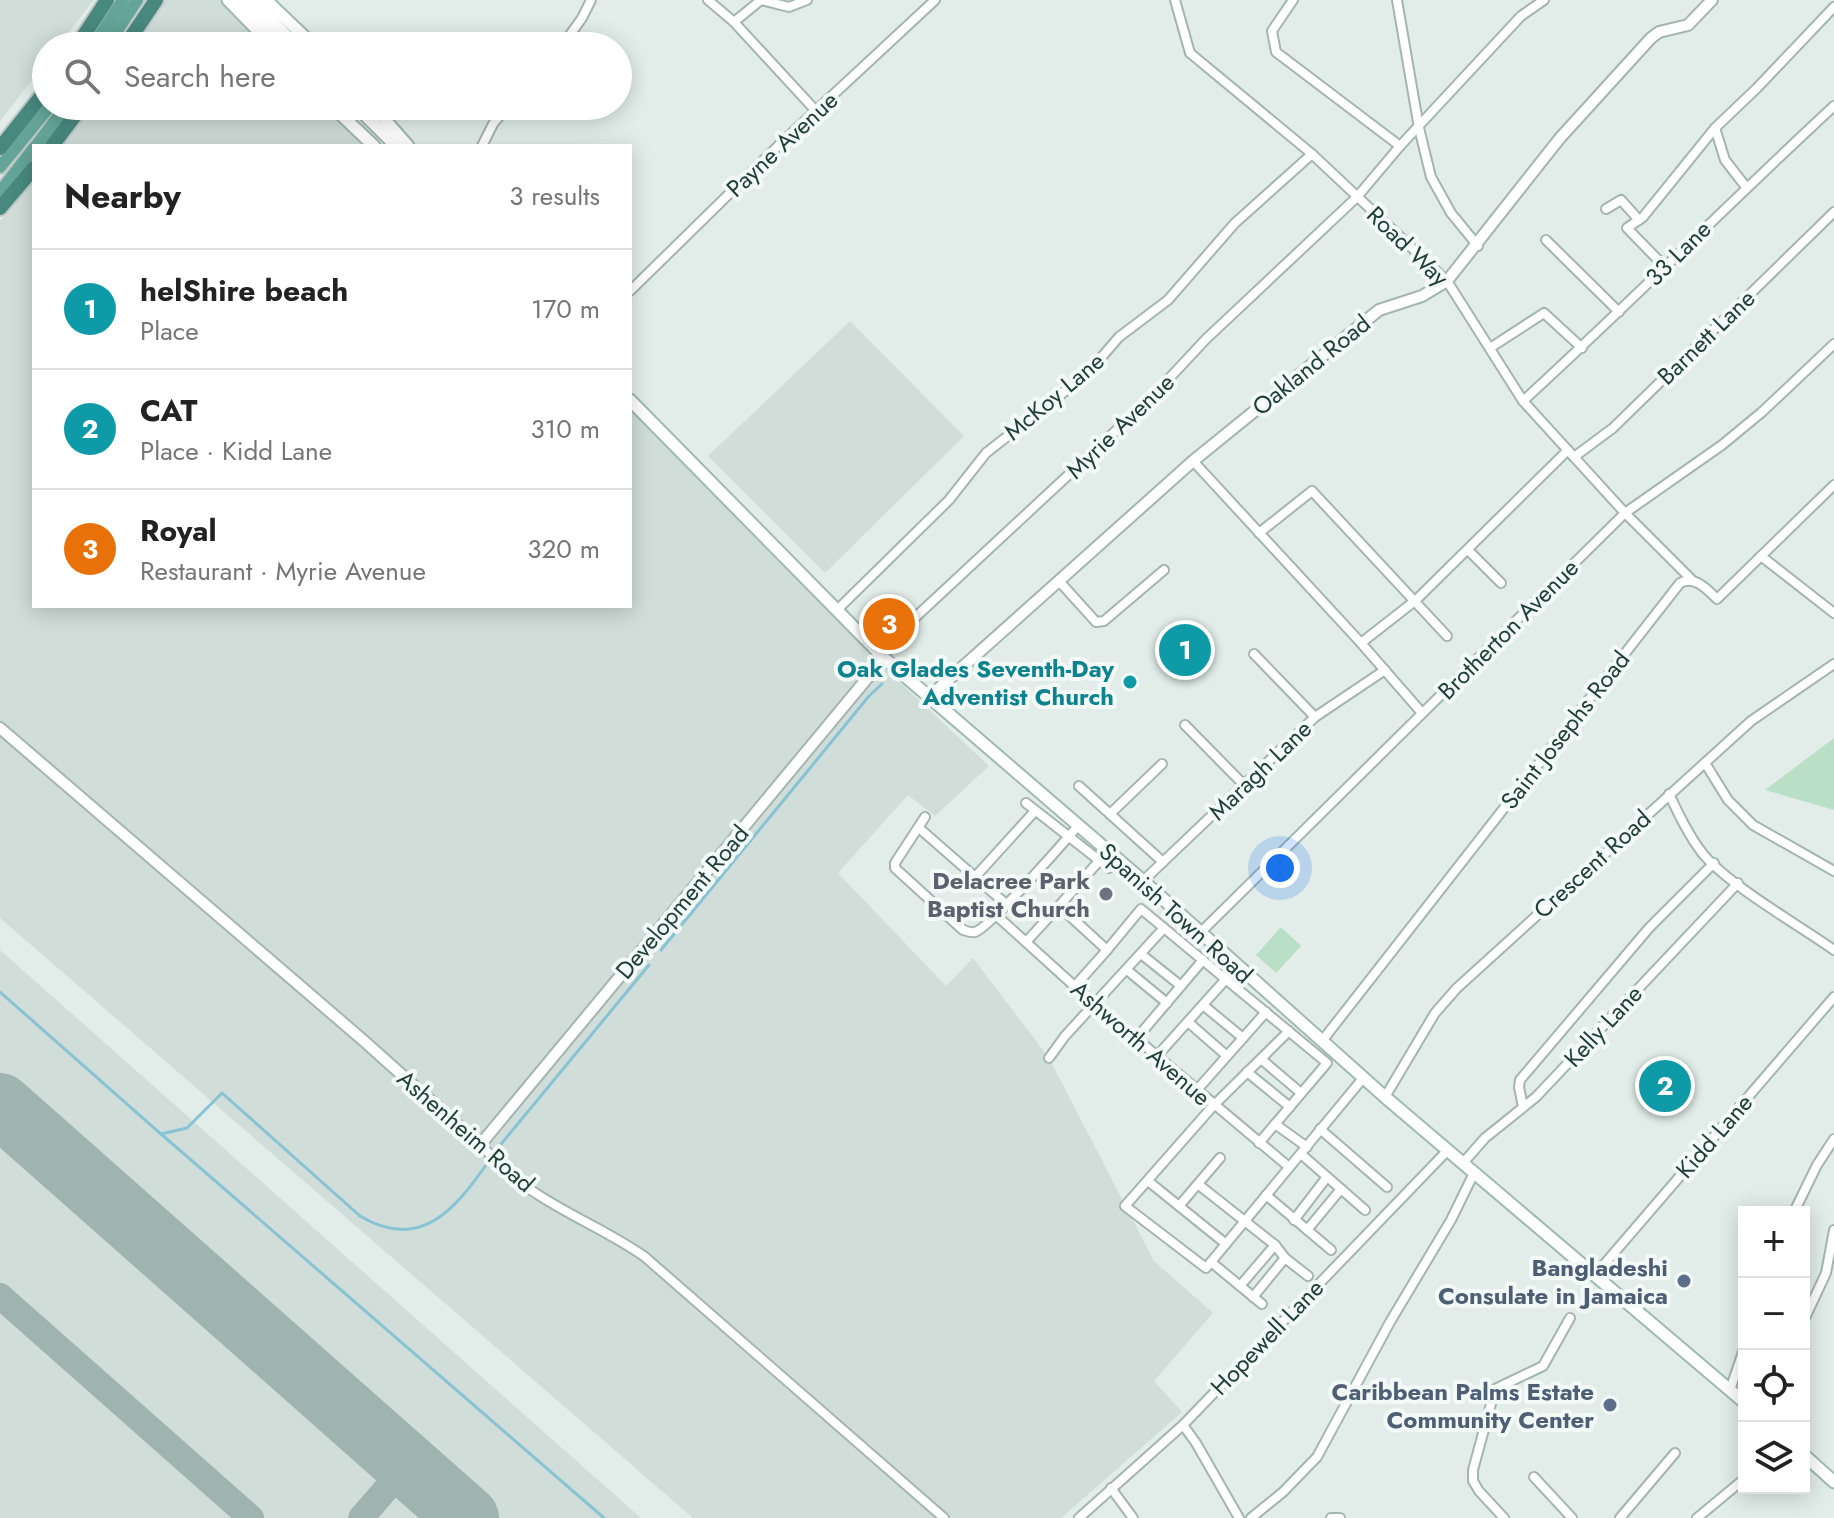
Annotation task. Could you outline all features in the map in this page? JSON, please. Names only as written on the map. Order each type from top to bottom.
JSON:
[{"type":"highway","points":[[86,32],[107,0]]},
{"type":"highway","points":[[134,32],[156,0]]},
{"type":"highway","points":[[0,148],[32,108]]},
{"type":"highway","points":[[54,144],[72,120]]},
{"type":"highway","points":[[0,208],[32,170]]},
{"type":"main road","points":[[102,32],[123,0]]},
{"type":"main road","points":[[116,32],[137,0]]},
{"type":"main road","points":[[228,0],[259,32]]},
{"type":"main road","points":[[241,0],[272,32]]},
{"type":"main road","points":[[253,0],[283,32]]},
{"type":"main road","points":[[266,0],[299,32]]},
{"type":"main road","points":[[0,167],[39,120]]},
{"type":"main road","points":[[37,144],[55,120]]},
{"type":"main road","points":[[348,120],[375,144]]},
{"type":"main road","points":[[355,120],[375,144]]},
{"type":"main road","points":[[370,120],[394,144]]},
{"type":"main road","points":[[385,120],[406,144]]},
{"type":"main road","points":[[0,192],[32,151]]},
{"type":"main road","name":"Spanish Town Road","points":[[632,402],[881,655],[1143,881],[1385,1097],[1738,1397]]},
{"type":"main road","points":[[1810,1460],[1834,1482]]},
{"type":"street","points":[[572,32],[591,0]]},
{"type":"street","points":[[708,0],[734,22],[816,111]]},
{"type":"street","points":[[734,22],[761,0],[789,7],[807,0]]},
{"type":"street","name":"Payne Avenue","points":[[632,289],[935,0]]},
{"type":"street","name":"Road Way","points":[[1175,0],[1190,53],[1312,154],[1447,281],[1523,401],[1625,513],[1692,580]]},
{"type":"street","points":[[1293,0],[1272,31],[1276,52],[1400,146]]},
{"type":"street","points":[[1397,0],[1419,128],[1431,177],[1451,213],[1478,246]]},
{"type":"street","name":"Myrie Avenue","points":[[881,655],[1357,197],[1521,16],[1544,0]]},
{"type":"street","name":"Oakland Road","points":[[929,697],[1193,461],[1379,310],[1422,296],[1447,281],[1478,246],[1560,138],[1651,38],[1659,32],[1688,25],[1712,0]]},
{"type":"street","points":[[1665,267],[1627,228],[1639,220],[1715,128],[1834,7]]},
{"type":"street","name":"33 Lane","points":[[1523,401],[1834,106]]},
{"type":"street","points":[[483,144],[496,120]]},
{"type":"street","points":[[1715,128],[1725,160],[1746,187]]},
{"type":"street","name":"McKoy Lane","points":[[837,610],[949,500],[986,453],[1087,374],[1119,337],[1168,300],[1235,223],[1312,154]]},
{"type":"street","points":[[1606,209],[1621,200],[1639,220]]},
{"type":"street","name":"Barnett Lane","points":[[1361,643],[1416,600],[1498,517],[1571,454],[1613,428],[1834,212]]},
{"type":"street","points":[[1546,240],[1619,312]]},
{"type":"street","points":[[1490,348],[1544,313],[1582,348]]},
{"type":"street","name":"Brotherton Avenue","points":[[1199,934],[1625,513],[1722,445],[1834,344]]},
{"type":"street","points":[[1193,461],[1422,713]]},
{"type":"street","points":[[1692,580],[1717,599],[1834,485]]},
{"type":"street","points":[[1259,533],[1312,491],[1447,636]]},
{"type":"street","points":[[1468,550],[1501,583]]},
{"type":"street","points":[[1761,556],[1834,613]]},
{"type":"street","points":[[1059,581],[1096,622],[1104,621],[1164,570]]},
{"type":"street","name":"Saint Josephs Road","points":[[1322,1041],[1680,583],[1692,580]]},
{"type":"street","points":[[1254,654],[1315,717]]},
{"type":"street","name":"Development Road","points":[[480,1145],[881,655]]},
{"type":"street","name":"Crescent Road","points":[[1385,1097],[1435,1013],[1457,988],[1751,721],[1834,664]]},
{"type":"street","name":"Maragh Lane","points":[[1143,881],[1315,717],[1385,670]]},
{"type":"street","points":[[1185,725],[1244,785]]},
{"type":"street","name":"Ashenheim Road","points":[[0,728],[364,1041],[533,1192],[579,1220],[618,1238],[645,1257],[944,1518]]},
{"type":"street","points":[[1705,763],[1728,800],[1753,825],[1834,871]]},
{"type":"street","points":[[1110,814],[1162,764]]},
{"type":"street","points":[[1079,786],[1163,862]]},
{"type":"street","points":[[1669,794],[1687,830],[1705,855],[1738,883],[1834,950]]},
{"type":"street","points":[[1026,803],[1109,868]]},
{"type":"street","points":[[975,877],[1035,811]]},
{"type":"street","points":[[925,817],[895,863],[898,872],[963,930],[977,932],[997,916],[1078,826]]},
{"type":"street","points":[[919,828],[1006,904]]},
{"type":"street","points":[[1026,942],[1099,861]]},
{"type":"street","points":[[1523,1107],[1520,1080],[1649,928],[1714,863]]},
{"type":"street","name":"Kelly Lane","points":[[1463,1163],[1485,1138],[1523,1107],[1738,883]]},
{"type":"street","points":[[1059,906],[1107,950]]},
{"type":"street","points":[[1075,986],[1141,909],[1327,1063],[1259,1143]]},
{"type":"street","name":"Ashworth Avenue","points":[[997,916],[1213,1106],[1289,1167]]},
{"type":"street","points":[[1049,1058],[1065,1036],[1164,928]]},
{"type":"street","points":[[1141,954],[1181,986]]},
{"type":"street","points":[[1136,1039],[1203,960]]},
{"type":"street","points":[[1127,970],[1167,1003]]},
{"type":"street","points":[[1157,1056],[1226,979]]},
{"type":"street","name":"Kidd Lane","points":[[1595,1275],[1834,997]]},
{"type":"street","points":[[1203,1005],[1243,1038]]},
{"type":"street","points":[[1196,1091],[1266,1012]]},
{"type":"street","points":[[1188,1022],[1227,1056]]},
{"type":"street","points":[[1262,1304],[1125,1206],[1213,1106],[1289,1031]]},
{"type":"street","points":[[1261,1059],[1301,1093]]},
{"type":"street","points":[[1247,1072],[1290,1107]]},
{"type":"street","points":[[1208,1265],[1364,1077]]},
{"type":"street","points":[[1275,1124],[1365,1210]]},
{"type":"street","points":[[1320,1129],[1387,1187]]},
{"type":"street","points":[[1797,1206],[1834,1139]]},
{"type":"street","name":"Hopewell Lane","points":[[1079,1518],[1183,1425],[1448,1150]]},
{"type":"street","points":[[1179,1206],[1220,1158]]},
{"type":"street","points":[[1251,1518],[1291,1485],[1317,1457],[1390,1322],[1451,1220],[1474,1173]]},
{"type":"street","points":[[1294,1220],[1327,1177]]},
{"type":"street","points":[[1148,1181],[1226,1244]]},
{"type":"street","points":[[1199,1185],[1275,1245],[1285,1258],[1308,1276]]},
{"type":"street","points":[[1307,1230],[1341,1189]]},
{"type":"street","points":[[1266,1195],[1331,1250]]},
{"type":"street","points":[[1810,1307],[1826,1273],[1834,1230]]},
{"type":"street","points":[[1240,1286],[1275,1245]]},
{"type":"street","points":[[1253,1297],[1285,1258]]},
{"type":"street","points":[[1504,1518],[1473,1481],[1473,1470],[1495,1389],[1543,1366],[1570,1318]]},
{"type":"street","points":[[1730,1390],[1744,1350]]},
{"type":"street","points":[[1183,1425],[1239,1518]]},
{"type":"street","points":[[1620,1518],[1675,1453]]},
{"type":"street","points":[[1534,1477],[1572,1518]]},
{"type":"street","points":[[1697,1518],[1738,1484]]},
{"type":"street","points":[[1111,1488],[1133,1518]]},
{"type":"street","points":[[1331,1518],[1340,1518]]},
{"type":"shaded area","points":[[0,0],[94,0],[69,32],[32,32],[32,80],[0,121]]},
{"type":"shaded area","points":[[161,0],[228,0],[259,32],[139,32]]},
{"type":"shaded area","points":[[81,120],[346,120],[369,144],[64,144]]},
{"type":"shaded area","points":[[32,182],[32,608],[632,608],[632,411],[875,659],[989,766],[935,816],[908,795],[838,873],[946,986],[973,958],[1049,1058],[1154,1261],[1213,1313],[1154,1381],[1182,1412],[1061,1518],[693,1518],[0,918],[0,221]]},
{"type":"shaded area","points":[[850,321],[964,436],[825,573],[708,456]]},
{"type":"shaded area","points":[[0,950],[641,1518],[0,1518]]},
{"type":"green space","points":[[1834,738],[1834,810],[1765,790]]},
{"type":"green space","points":[[1281,927],[1301,946],[1276,973],[1256,955]]},
{"type":"waterway","points":[[661,950],[882,684]]},
{"type":"waterway","points":[[497,1149],[649,965]]},
{"type":"waterway","points":[[0,992],[161,1134],[187,1128],[222,1093],[360,1216],[381,1226],[401,1230],[434,1220],[463,1196],[488,1162]]},
{"type":"waterway","points":[[161,1134],[604,1518]]},
{"type":"taxiway","points":[[0,1296],[251,1518]]},
{"type":"taxiway","points":[[361,1518],[407,1465]]},
{"type":"runway","points":[[0,1105],[467,1518]]},
{"type":"place","name":"Royal","points":[[889,624]]},
{"type":"place","name":"helShire beach","points":[[1185,650]]},
{"type":"place","name":"Oak Glades Seventh-Day Adventist Church","points":[[1130,682]]},
{"type":"place","name":"Delacree Park Baptist Church","points":[[1106,894]]},
{"type":"place","name":"CAT","points":[[1665,1086]]},
{"type":"place","name":"Bangladeshi Consulate in Jamaica","points":[[1684,1281]]},
{"type":"place","name":"Caribbean Palms Estate Community Center","points":[[1610,1405]]}]
